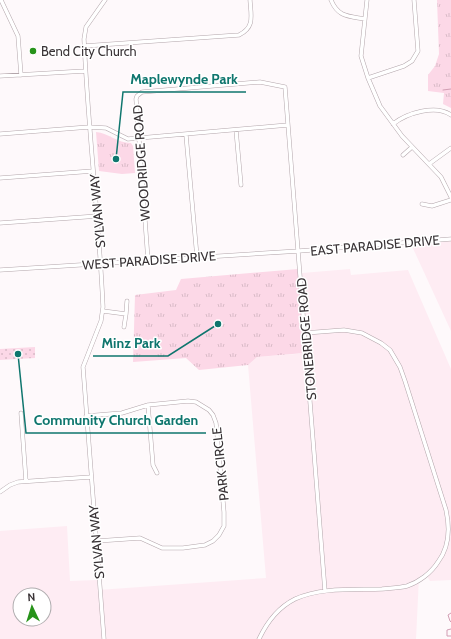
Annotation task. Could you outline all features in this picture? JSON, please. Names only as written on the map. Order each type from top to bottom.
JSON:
[{"type":"street","points":[[1,0],[18,36],[21,75]]},
{"type":"street","name":"SYLVAN WAY","points":[[104,639],[83,367],[102,320],[103,311],[98,216],[89,127],[84,39],[86,27],[105,0]]},
{"type":"street","points":[[84,46],[239,35],[246,32],[251,22],[250,0]]},
{"type":"street","points":[[331,0],[339,13],[346,16],[365,19]]},
{"type":"street","points":[[367,0],[361,56],[368,78],[380,106],[412,147],[440,177],[451,197]]},
{"type":"street","points":[[368,78],[404,66],[412,61],[418,51],[414,0]]},
{"type":"street","points":[[0,76],[85,71]]},
{"type":"street","name":"WOODRIDGE ROAD","points":[[148,260],[136,100],[137,96],[142,92],[260,82],[285,87]]},
{"type":"street","name":"STONEBRIDGE ROAD","points":[[285,87],[326,591]]},
{"type":"street","points":[[393,124],[401,118],[426,110],[445,110],[451,115]]},
{"type":"street","points":[[0,134],[89,127],[106,128],[128,139],[288,125]]},
{"type":"street","points":[[236,130],[241,185]]},
{"type":"street","points":[[186,135],[197,257]]},
{"type":"street","points":[[403,155],[412,147]]},
{"type":"street","points":[[429,164],[451,148]]},
{"type":"street","points":[[0,178],[93,171]]},
{"type":"street","points":[[422,204],[432,206],[451,200]]},
{"type":"street","points":[[0,223],[98,216]]},
{"type":"street","name":"EAST PARADISE DRIVE","points":[[299,251],[451,239]]},
{"type":"street","name":"WEST PARADISE DRIVE","points":[[0,270],[299,251]]},
{"type":"street","points":[[124,327],[127,301]]},
{"type":"street","points":[[103,311],[126,314]]},
{"type":"street","points":[[259,639],[266,625],[275,613],[284,606],[302,597],[326,591],[407,586],[419,580],[429,573],[442,556],[447,543],[449,522],[446,510],[406,381],[390,350],[371,336],[362,333],[344,330],[305,333]]},
{"type":"street","name":"PARK CIRCLE","points":[[86,416],[122,413],[148,405],[188,401],[196,402],[209,410],[216,423],[224,512],[224,526],[213,541],[205,546],[162,548],[140,538],[97,541]]},
{"type":"street","points":[[148,405],[154,465],[157,473]]},
{"type":"street","points":[[21,413],[26,482]]},
{"type":"street","points":[[0,492],[14,483],[91,476]]},
{"type":"shaded area","points":[[451,241],[451,331],[411,244]]},
{"type":"shaded area","points":[[350,269],[351,275],[408,270],[451,369],[451,580],[430,581],[425,573],[419,577],[416,639],[0,639],[0,531],[67,526],[70,581],[97,580],[98,590],[266,578],[248,365],[257,357],[309,353],[302,273]]},
{"type":"green space","points":[[437,0],[451,0],[451,108],[443,104],[444,93],[428,91],[428,75],[435,66],[439,54]]},
{"type":"green space","points":[[96,132],[105,134],[126,143],[131,143],[133,146],[135,173],[122,174],[99,171]]},
{"type":"green space","points":[[298,269],[304,353],[257,357],[248,365],[199,370],[186,358],[133,362],[135,295],[176,290],[181,279]]},
{"type":"green space","points":[[35,347],[35,358],[0,360],[0,349]]},
{"type":"waterway","points":[[443,90],[451,89]]},
{"type":"waterway","points":[[451,613],[448,615],[451,622]]},
{"type":"waterway","points":[[451,629],[447,630],[447,636],[451,636]]},
{"type":"place","name":"Bend City Church","points":[[33,51]]},
{"type":"place","name":"Maplewynde Park","points":[[116,159]]},
{"type":"place","name":"Minz Park","points":[[218,324]]},
{"type":"place","name":"Community Church Garden","points":[[18,354]]}]
